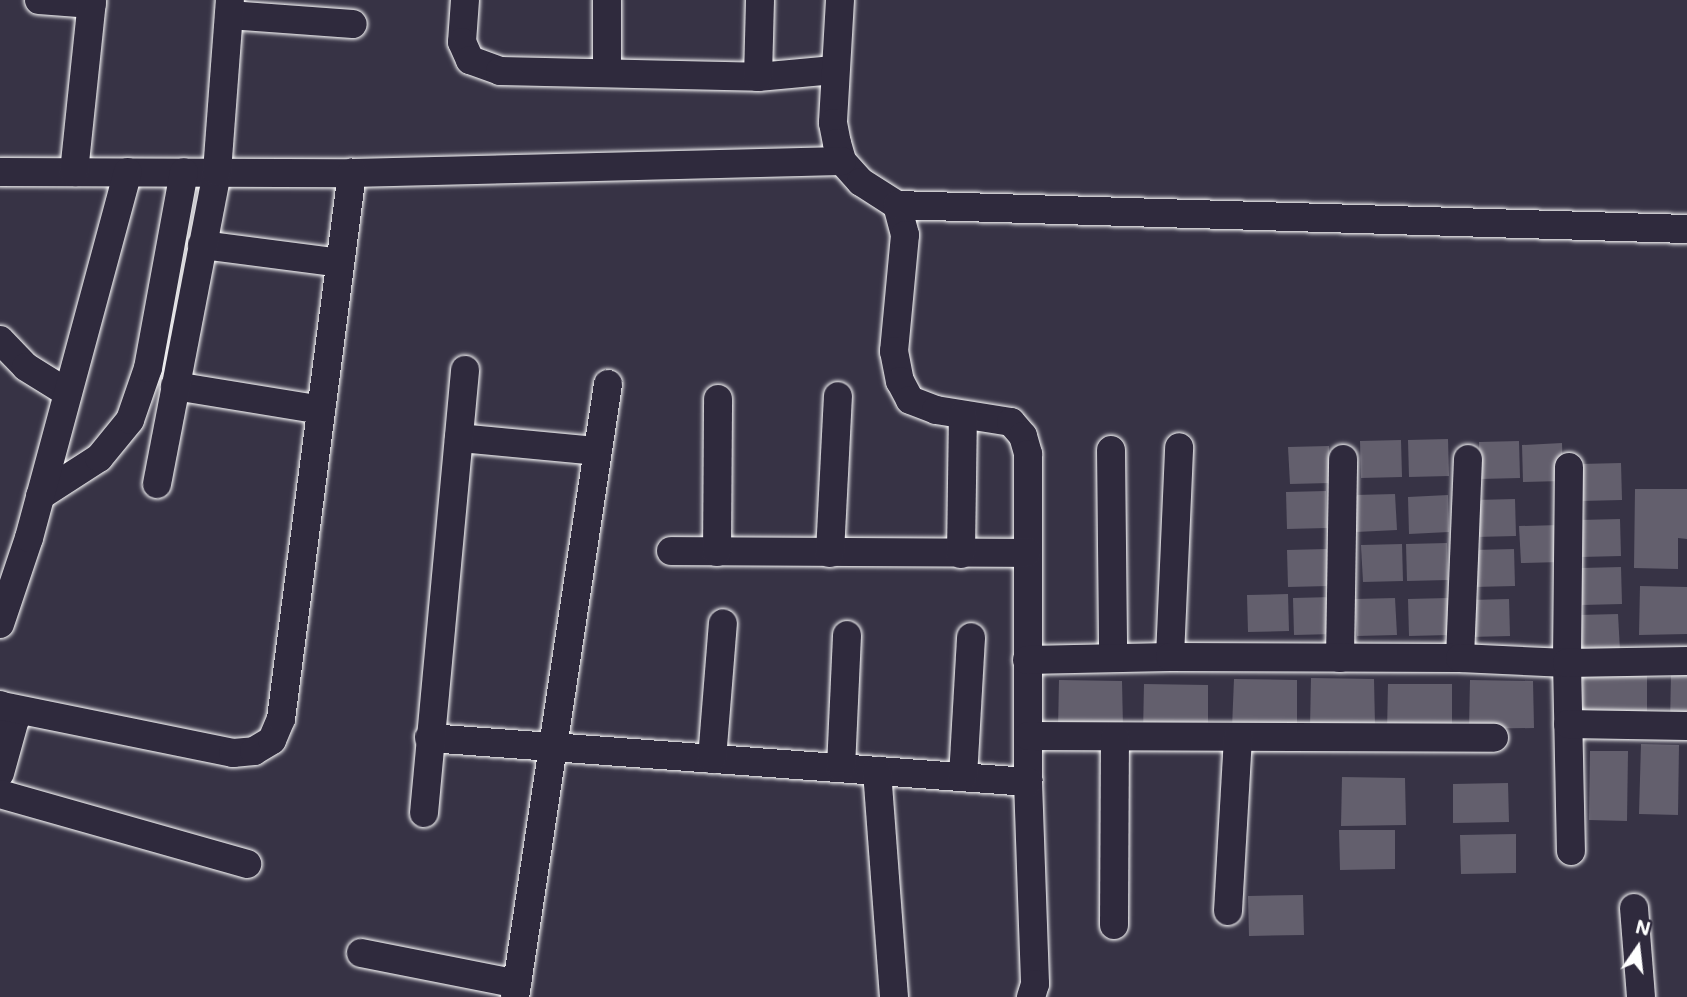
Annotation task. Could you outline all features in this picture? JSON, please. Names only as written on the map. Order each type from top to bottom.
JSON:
[{"type":"street","points":[[39,0],[92,2],[74,172]]},
{"type":"street","points":[[465,0],[462,42],[470,60],[500,71],[758,77],[834,70]]},
{"type":"street","points":[[607,0],[607,74]]},
{"type":"street","points":[[758,77],[760,0]]},
{"type":"street","points":[[840,0],[833,123],[842,161],[861,182],[897,205],[1687,229]]},
{"type":"street","points":[[157,484],[217,172],[230,7],[353,24]]},
{"type":"street","points":[[0,172],[352,173],[842,161]]},
{"type":"street","points":[[0,624],[40,496],[128,172]]},
{"type":"street","points":[[40,496],[99,458],[130,420],[148,368],[184,172]]},
{"type":"street","points":[[1,705],[233,753],[254,751],[272,740],[281,719],[352,173]]},
{"type":"street","points":[[897,205],[905,235],[894,351],[900,381],[910,400],[936,411],[1011,422],[1023,436],[1028,454],[1028,782],[1035,984],[1031,997]]},
{"type":"street","points":[[202,245],[340,263]]},
{"type":"street","points":[[1,344],[26,367],[68,393]]},
{"type":"street","points":[[424,813],[465,370]]},
{"type":"street","points":[[361,953],[516,991],[608,384]]},
{"type":"street","points":[[175,386],[321,410]]},
{"type":"street","points":[[830,553],[838,396]]},
{"type":"street","points":[[716,552],[718,398]]},
{"type":"street","points":[[961,554],[963,415]]},
{"type":"street","points":[[459,438],[597,451]]},
{"type":"street","points":[[1170,657],[1179,447]]},
{"type":"street","points":[[1111,450],[1113,658]]},
{"type":"street","points":[[1340,658],[1343,458]]},
{"type":"street","points":[[1460,658],[1468,459]]},
{"type":"street","points":[[1569,467],[1567,663],[1571,852]]},
{"type":"street","points":[[671,551],[1027,553]]},
{"type":"street","points":[[712,759],[723,623]]},
{"type":"street","points":[[841,768],[847,635]]},
{"type":"street","points":[[963,777],[971,637]]},
{"type":"street","points":[[1027,660],[1170,657],[1460,658],[1567,663],[1687,661]]},
{"type":"street","points":[[0,773],[15,719],[1,705]]},
{"type":"street","points":[[1568,724],[1687,726]]},
{"type":"street","points":[[1028,736],[1494,738]]},
{"type":"street","points":[[1114,925],[1115,737]]},
{"type":"street","points":[[1228,911],[1238,737]]},
{"type":"street","points":[[429,738],[1028,782]]},
{"type":"street","points":[[877,771],[894,997]]},
{"type":"street","points":[[0,794],[247,864]]},
{"type":"street","points":[[1633,908],[1642,997]]},
{"type":"building","points":[[1448,439],[1449,476],[1409,477],[1408,440]]},
{"type":"building","points":[[1401,440],[1402,477],[1361,478],[1360,441]]},
{"type":"building","points":[[1519,441],[1520,478],[1480,479],[1479,442]]},
{"type":"building","points":[[1562,443],[1563,481],[1523,482],[1522,445]]},
{"type":"building","points":[[1329,446],[1330,483],[1290,484],[1288,447]]},
{"type":"building","points":[[1621,463],[1622,500],[1581,501],[1580,464]]},
{"type":"building","points":[[1635,489],[1687,489],[1687,539],[1678,538],[1678,569],[1634,568]]},
{"type":"building","points":[[1326,491],[1327,528],[1287,529],[1286,492]]},
{"type":"building","points":[[1395,494],[1397,530],[1356,532],[1355,495]]},
{"type":"building","points":[[1448,495],[1449,532],[1409,534],[1408,497]]},
{"type":"building","points":[[1515,499],[1516,536],[1476,537],[1475,500]]},
{"type":"building","points":[[1620,519],[1621,556],[1581,557],[1579,520]]},
{"type":"building","points":[[1560,525],[1561,562],[1521,563],[1519,526]]},
{"type":"building","points":[[1447,543],[1448,580],[1407,581],[1406,544]]},
{"type":"building","points":[[1402,544],[1403,581],[1363,582],[1361,545]]},
{"type":"building","points":[[1327,549],[1329,586],[1288,587],[1287,550]]},
{"type":"building","points":[[1514,549],[1515,586],[1474,587],[1473,550]]},
{"type":"building","points":[[1621,567],[1622,604],[1582,605],[1581,568]]},
{"type":"building","points":[[1640,586],[1687,587],[1687,634],[1639,635]]},
{"type":"building","points":[[1288,594],[1289,631],[1248,632],[1247,595]]},
{"type":"building","points":[[1333,597],[1335,634],[1294,635],[1293,598]]},
{"type":"building","points":[[1395,598],[1397,635],[1357,636],[1355,599]]},
{"type":"building","points":[[1448,598],[1449,635],[1409,636],[1408,599]]},
{"type":"building","points":[[1509,599],[1510,636],[1470,637],[1469,600]]},
{"type":"building","points":[[1618,614],[1620,651],[1579,652],[1578,615]]},
{"type":"building","points":[[1583,673],[1647,674],[1647,721],[1582,722]]},
{"type":"building","points":[[1671,675],[1687,675],[1687,723],[1670,724]]},
{"type":"building","points":[[1311,678],[1374,679],[1375,726],[1310,727]]},
{"type":"building","points":[[1234,679],[1297,680],[1297,727],[1232,728]]},
{"type":"building","points":[[1059,680],[1122,681],[1123,728],[1058,729]]},
{"type":"building","points":[[1470,680],[1533,681],[1534,728],[1469,729]]},
{"type":"building","points":[[1144,684],[1208,685],[1208,732],[1143,733]]},
{"type":"building","points":[[1388,684],[1452,684],[1452,732],[1387,732]]},
{"type":"building","points":[[1641,744],[1679,745],[1678,815],[1639,814]]},
{"type":"building","points":[[1590,751],[1628,751],[1627,821],[1589,820]]},
{"type":"building","points":[[1342,777],[1405,778],[1406,825],[1341,826]]},
{"type":"building","points":[[1508,783],[1509,822],[1453,823],[1453,784]]},
{"type":"building","points":[[1339,830],[1395,830],[1395,869],[1340,870]]},
{"type":"building","points":[[1516,834],[1516,873],[1461,874],[1460,835]]},
{"type":"building","points":[[1303,895],[1304,935],[1249,936],[1248,896]]}]
